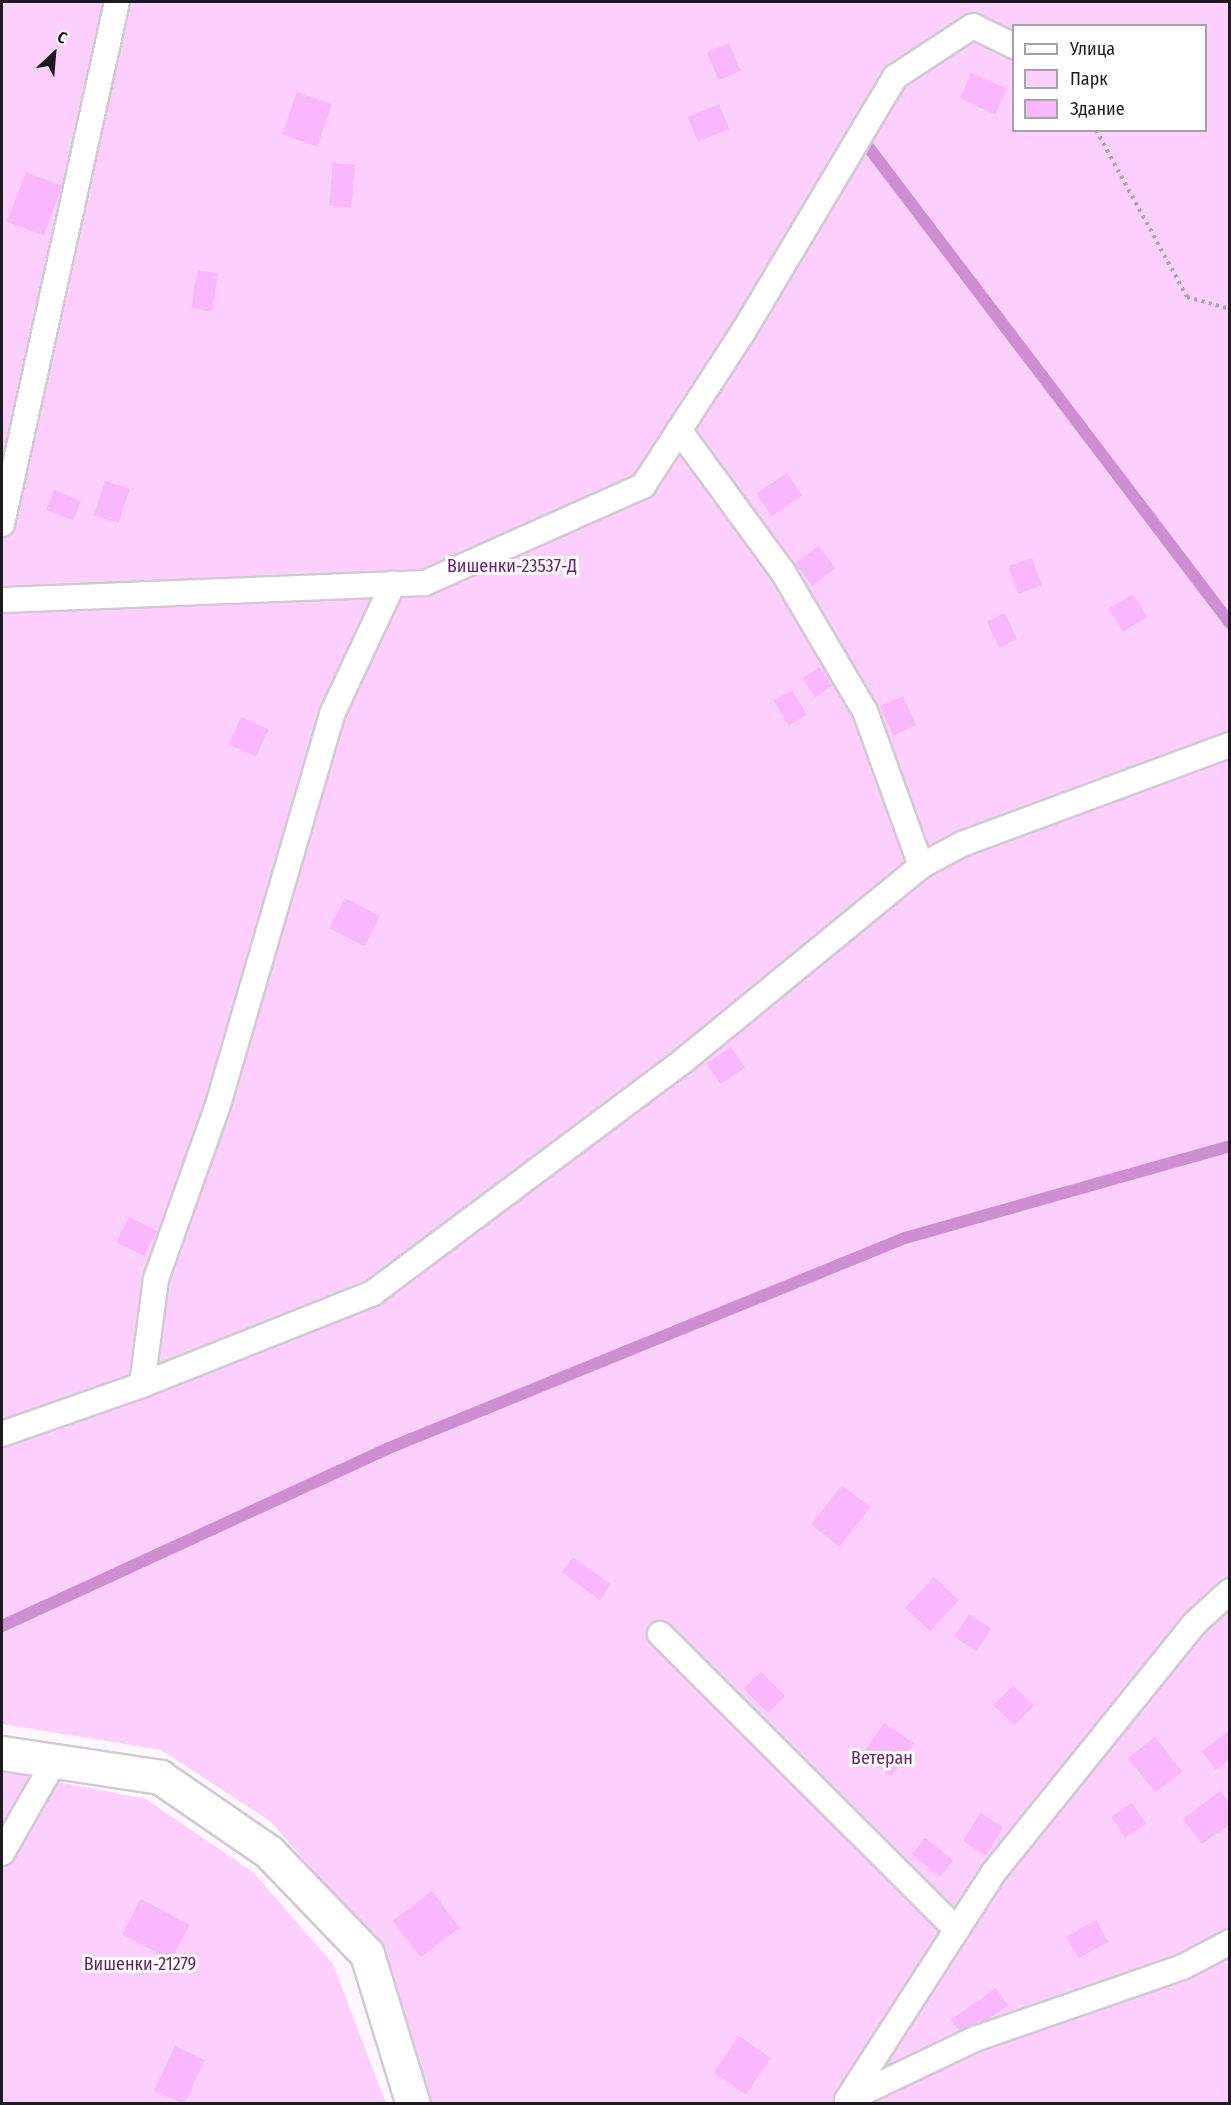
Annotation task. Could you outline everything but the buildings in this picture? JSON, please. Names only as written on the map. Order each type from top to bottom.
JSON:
[{"type":"street","points":[[2,1753],[160,1777],[269,1852],[367,1954],[413,2103]]},
{"type":"lane","points":[[2,524],[117,2]]},
{"type":"lane","points":[[2,600],[424,583],[643,486],[895,77],[973,26],[1012,45]]},
{"type":"lane","points":[[679,430],[783,572],[865,711],[921,866]]},
{"type":"lane","points":[[142,1385],[156,1279],[218,1108],[332,714],[393,584]]},
{"type":"lane","points":[[2,1434],[142,1385],[373,1293],[683,1061],[921,866],[962,844],[1230,745]]},
{"type":"lane","points":[[846,2102],[1002,1863],[1195,1623],[1230,1591]]},
{"type":"lane","points":[[660,1634],[957,1930]]},
{"type":"lane","points":[[2,1853],[55,1760]]},
{"type":"lane","points":[[846,2102],[975,2039],[1183,1967],[1230,1942]]},
{"type":"path","points":[[1097,132],[1187,297],[1230,309]]},
{"type":"green space","points":[[2,2],[1229,2],[1229,2103],[431,2103],[382,1950],[270,1821],[161,1750],[2,1724]]},
{"type":"green space","name":"Вишенки-21279","points":[[2,1771],[146,1799],[254,1873],[333,1964],[386,2103],[2,2103]]},
{"type":"waterway","points":[[866,144],[1230,623]]},
{"type":"waterway","points":[[2,1626],[389,1448],[905,1238],[1230,1146]]},
{"type":"park label","name":"Вишенки-23537-Д","points":[[512,566]]},
{"type":"park label","name":"Ветеран","points":[[882,1758]]}]
